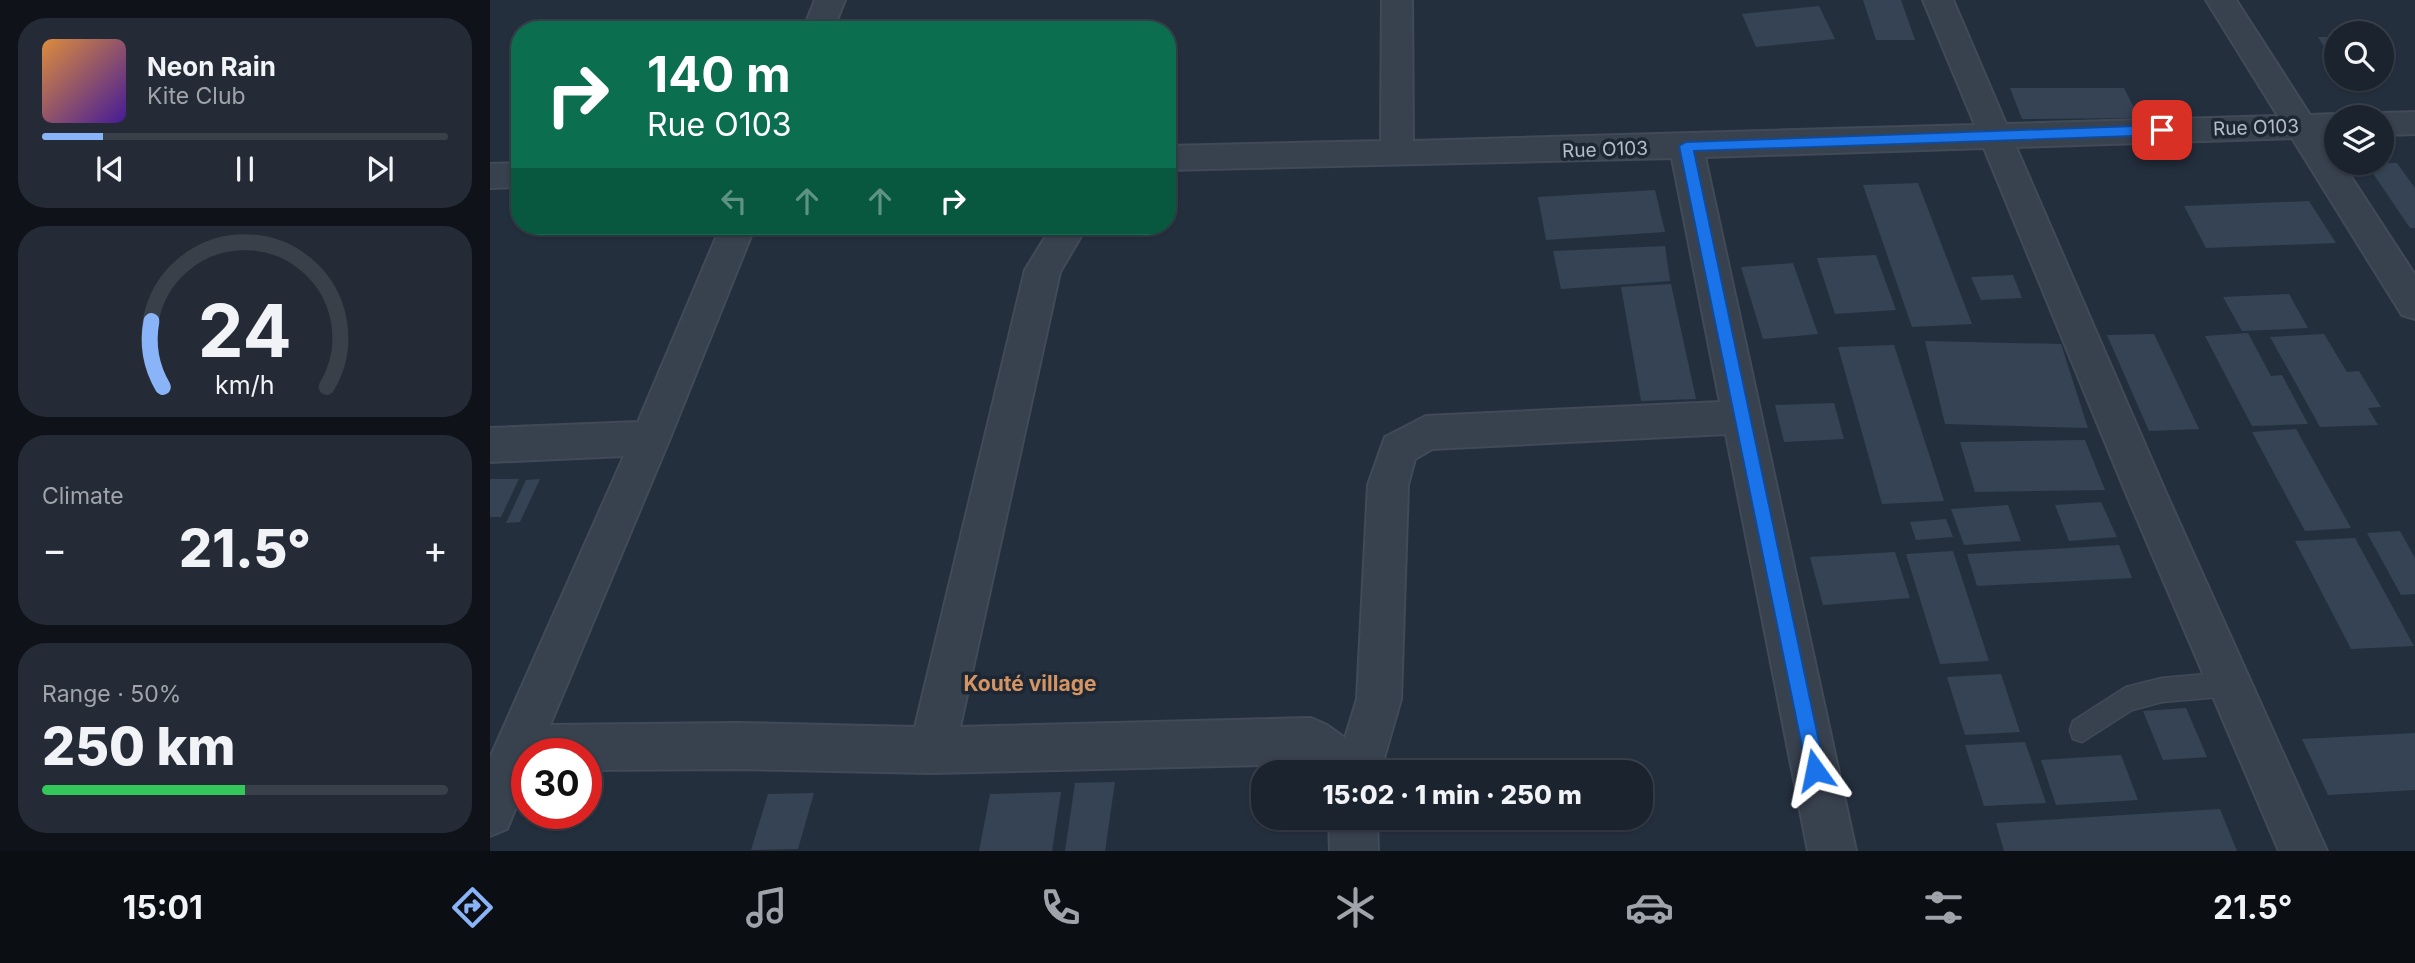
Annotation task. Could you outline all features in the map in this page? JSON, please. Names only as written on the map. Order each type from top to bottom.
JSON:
[{"type":"street","points":[[822,21],[831,0]]},
{"type":"street","points":[[1397,0],[1397,154]]},
{"type":"street","points":[[1938,0],[2146,494],[2303,851]]},
{"type":"street","points":[[2221,0],[2415,305]]},
{"type":"street","points":[[2394,124],[2415,123]]},
{"type":"street","name":"Rue O103","points":[[1176,158],[1686,146],[2324,125]]},
{"type":"street","points":[[1686,146],[1832,851]]},
{"type":"street","points":[[490,176],[511,175]]},
{"type":"street","points":[[521,738],[651,438],[734,235]]},
{"type":"street","points":[[932,750],[1042,270],[1064,235]]},
{"type":"street","points":[[1361,760],[1379,699],[1388,485],[1399,449],[1426,433],[1742,417]]},
{"type":"street","points":[[490,445],[651,438]]},
{"type":"street","points":[[602,747],[737,746],[932,750],[1311,741],[1337,760]]},
{"type":"street","points":[[490,812],[511,762]]},
{"type":"street","points":[[1353,830],[1354,851]]},
{"type":"lane","points":[[2082,730],[2126,699],[2162,690],[2230,684]]},
{"type":"building","points":[[1863,0],[1901,0],[1915,40],[1876,40]]},
{"type":"building","points":[[1819,6],[1835,39],[1756,47],[1742,14]]},
{"type":"building","points":[[2010,88],[2124,88],[2139,118],[2022,119]]},
{"type":"building","points":[[2394,163],[2397,163],[2415,188],[2415,228],[2410,228],[2374,175],[2394,175]]},
{"type":"building","points":[[1918,183],[1972,324],[1912,327],[1863,185]]},
{"type":"building","points":[[1655,190],[1665,232],[1546,240],[1538,197]]},
{"type":"building","points":[[2309,201],[2336,243],[2206,248],[2184,206]]},
{"type":"building","points":[[1665,246],[1670,281],[1561,289],[1553,251]]},
{"type":"building","points":[[1876,255],[1896,310],[1835,314],[1817,258]]},
{"type":"building","points":[[1793,263],[1818,334],[1763,339],[1741,267]]},
{"type":"building","points":[[2013,275],[2022,298],[1981,300],[1971,277]]},
{"type":"building","points":[[1671,284],[1696,399],[1641,401],[1621,287]]},
{"type":"building","points":[[2289,294],[2308,328],[2242,331],[2223,297]]},
{"type":"building","points":[[2248,333],[2271,376],[2282,375],[2308,424],[2252,426],[2205,336]]},
{"type":"building","points":[[2154,334],[2199,429],[2149,431],[2107,335]]},
{"type":"building","points":[[2324,334],[2347,372],[2359,371],[2381,407],[2368,408],[2378,425],[2320,427],[2270,337]]},
{"type":"building","points":[[1925,341],[2061,344],[2088,428],[1945,424]]},
{"type":"building","points":[[1894,345],[1944,501],[1882,504],[1838,347]]},
{"type":"building","points":[[1834,403],[1844,439],[1784,442],[1775,405]]},
{"type":"building","points":[[2296,429],[2351,528],[2305,531],[2252,432]]},
{"type":"building","points":[[2085,440],[2105,490],[1975,492],[1960,442]]},
{"type":"building","points":[[490,479],[519,479],[501,517],[490,517]]},
{"type":"building","points":[[540,479],[520,522],[506,523],[526,480]]},
{"type":"building","points":[[2101,502],[2117,537],[2069,541],[2055,505]]},
{"type":"building","points":[[2008,505],[2021,541],[1964,545],[1951,509]]},
{"type":"building","points":[[1946,519],[1953,537],[1916,540],[1910,522]]},
{"type":"building","points":[[2400,531],[2415,558],[2415,594],[2401,595],[2367,533]]},
{"type":"building","points":[[2355,538],[2414,646],[2351,649],[2295,541]]},
{"type":"building","points":[[2119,545],[2132,578],[1977,586],[1967,554]]},
{"type":"building","points":[[1953,551],[1989,661],[1940,664],[1906,554]]},
{"type":"building","points":[[1895,552],[1910,598],[1823,605],[1810,557]]},
{"type":"building","points":[[2001,674],[2020,732],[1965,735],[1947,677]]},
{"type":"building","points":[[2186,708],[2207,757],[2163,760],[2143,711]]},
{"type":"building","points":[[2415,733],[2415,790],[2328,795],[2302,739]]},
{"type":"building","points":[[2025,742],[2046,803],[1984,806],[1965,745]]},
{"type":"building","points":[[2121,755],[2138,800],[2056,805],[2041,760]]},
{"type":"building","points":[[1115,782],[1105,851],[1065,851],[1075,783]]},
{"type":"building","points":[[1061,792],[1052,851],[979,851],[990,794]]},
{"type":"building","points":[[814,793],[798,849],[751,850],[768,794]]},
{"type":"building","points":[[2220,809],[2237,851],[2004,851],[1996,823]]},
{"type":"district","name":"Kouté village","points":[[1030,684]]},
{"type":"route","points":[[1815,770],[1686,146],[2162,130]]}]
